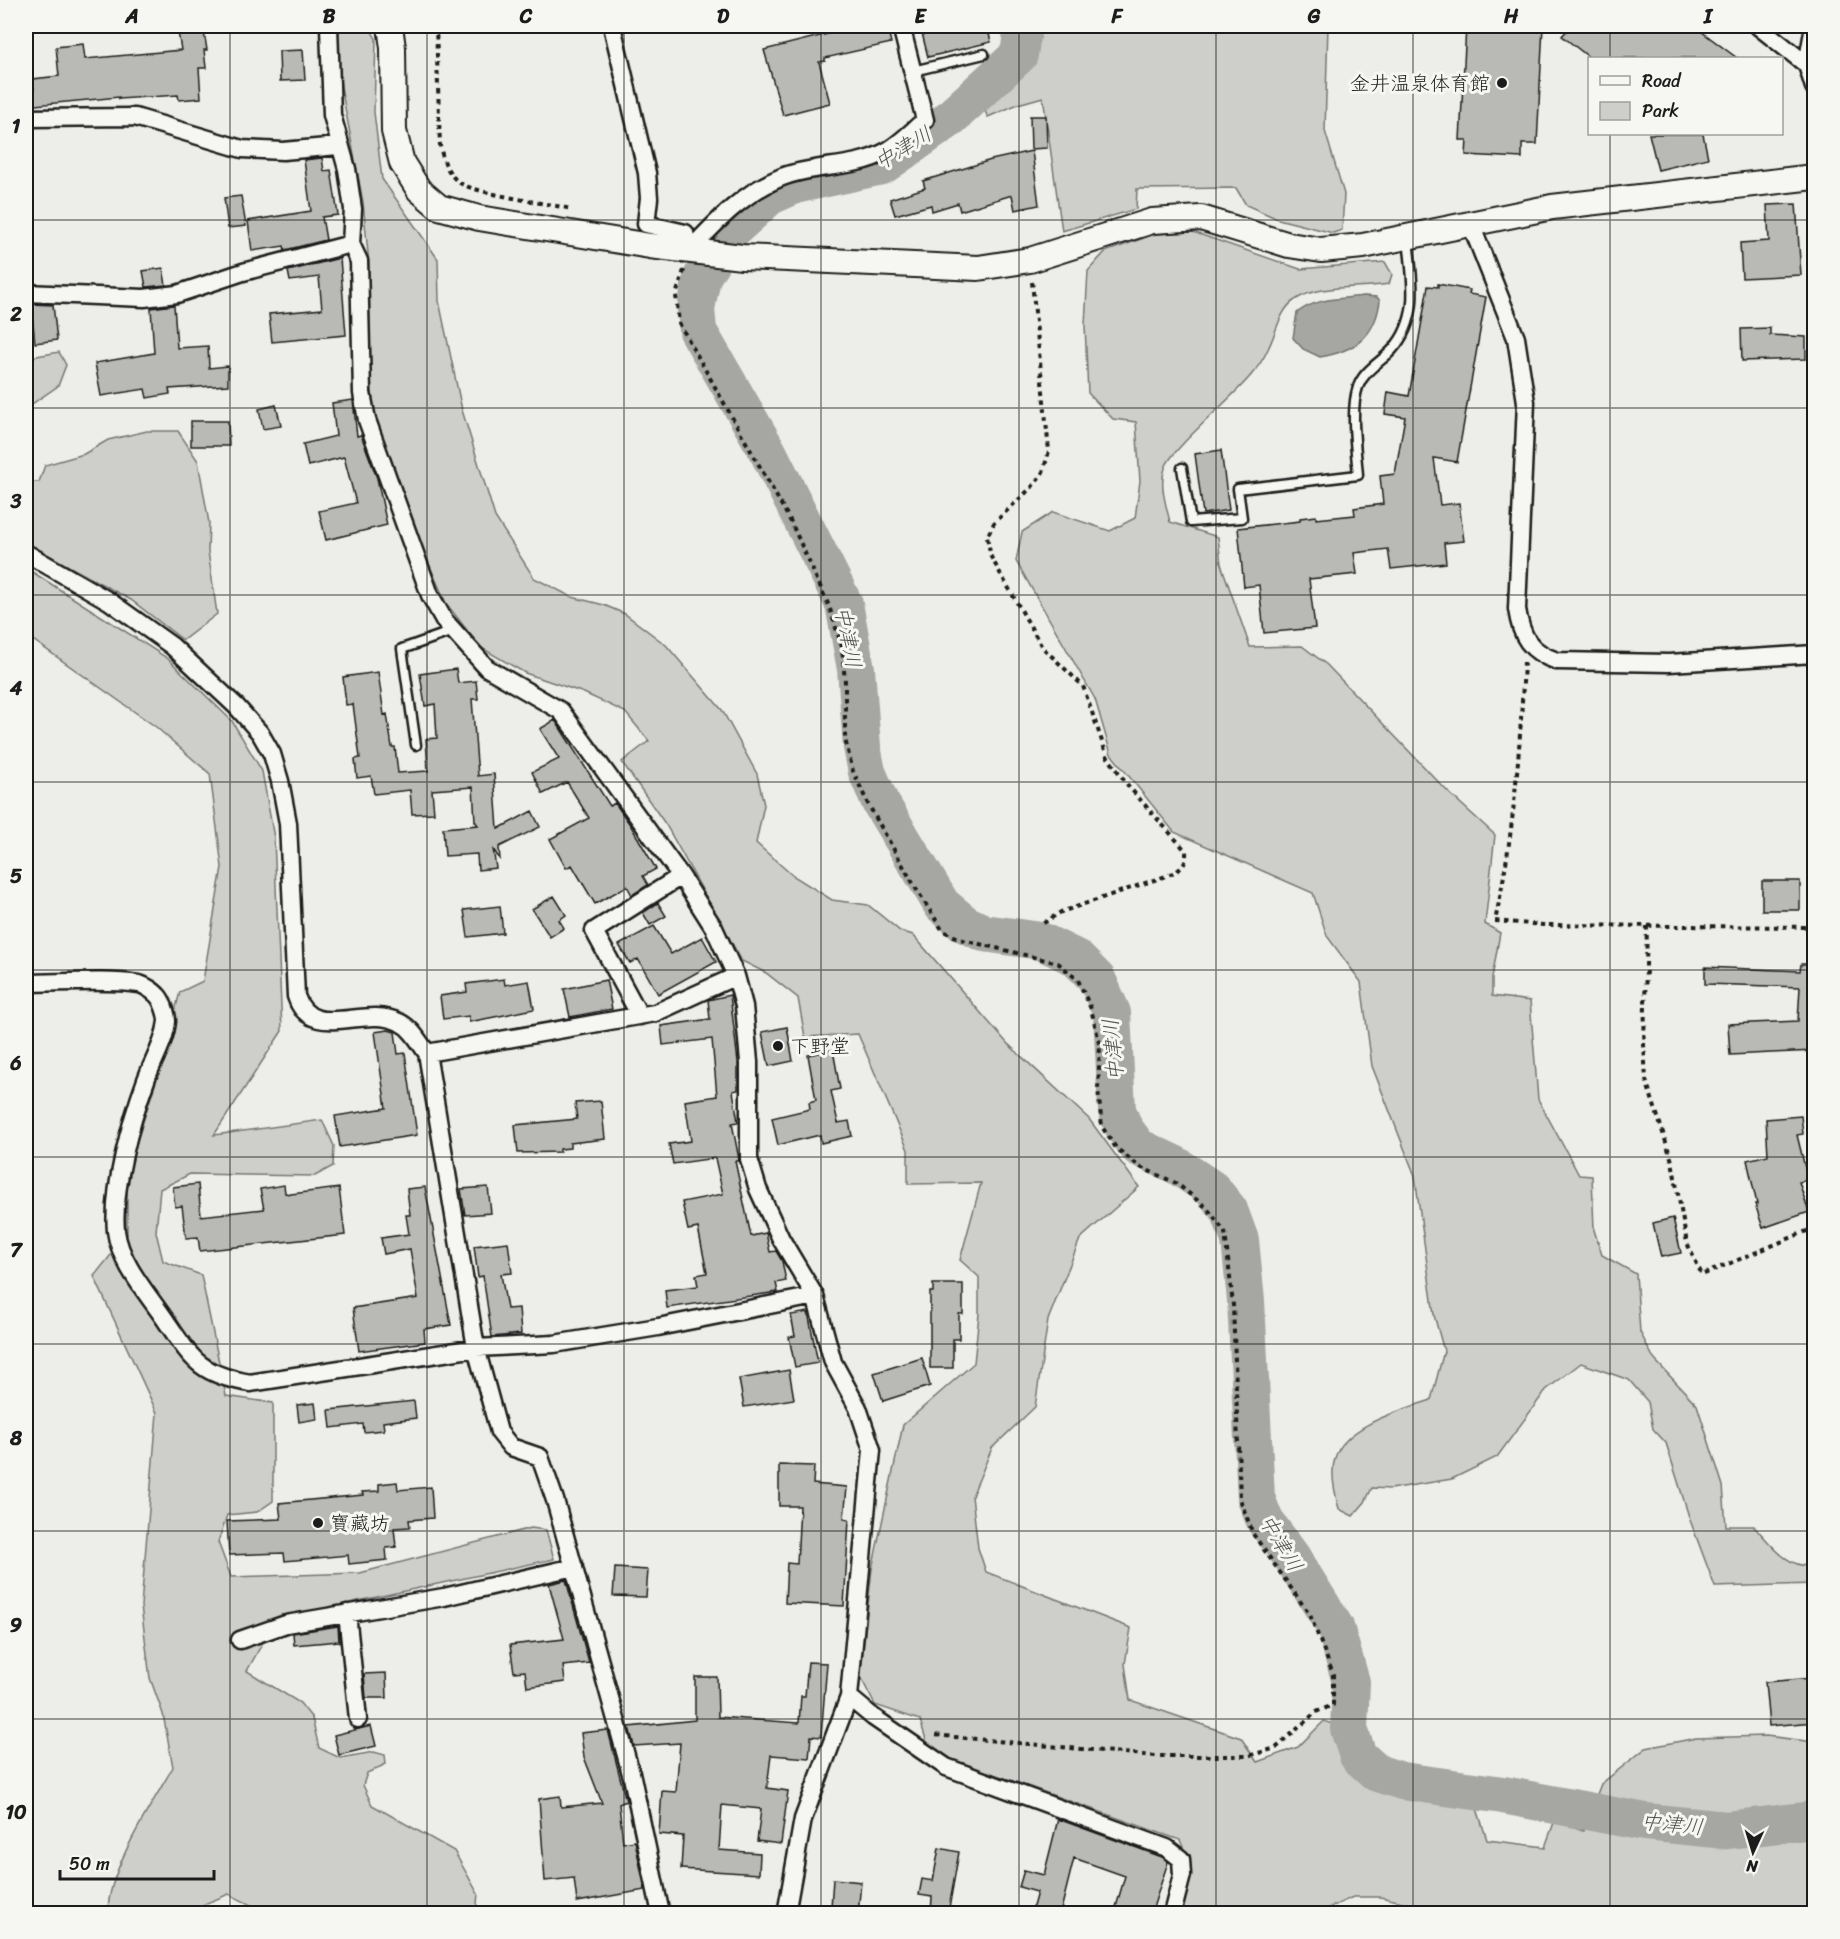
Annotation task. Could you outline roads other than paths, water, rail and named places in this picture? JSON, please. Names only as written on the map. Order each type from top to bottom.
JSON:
[{"type":"street","points":[[329,26],[332,115],[338,146],[347,169],[353,209],[351,244],[359,261],[362,393],[367,420],[430,594],[453,631],[487,668],[561,711],[681,876],[714,928],[736,976],[748,1040],[749,1159],[758,1189],[781,1239],[815,1296],[833,1362],[858,1408],[872,1450],[849,1696],[803,1819],[786,1914]]},
{"type":"street","points":[[390,26],[393,48],[394,131],[402,163],[419,189],[439,207],[479,218],[695,252],[742,257],[978,268],[1030,260],[1152,221],[1201,218],[1289,245],[1321,250],[1363,246],[1470,222],[1552,207],[1815,177]]},
{"type":"street","points":[[612,26],[647,173],[649,198],[646,224],[686,233],[695,252]]},
{"type":"street","points":[[695,252],[727,210],[758,188],[785,176],[867,159],[887,152],[925,120],[901,26]]},
{"type":"street","points":[[1758,26],[1807,65]]},
{"type":"street","points":[[1814,26],[1807,65],[1815,87]]},
{"type":"street","points":[[26,118],[135,117],[242,149],[283,151],[338,146]]},
{"type":"street","points":[[1470,222],[1516,338],[1526,402],[1517,609],[1520,629],[1528,645],[1542,656],[1557,661],[1669,663],[1815,654]]},
{"type":"street","points":[[26,293],[144,298],[177,294],[243,272],[351,244]]},
{"type":"street","points":[[26,554],[109,601],[172,646],[237,708],[260,734],[274,763],[288,823],[296,996],[301,1010],[312,1018],[325,1020],[369,1016],[388,1018],[410,1030],[427,1053],[477,1348],[499,1432],[511,1447],[540,1456],[574,1567],[632,1777],[661,1914]]},
{"type":"street","points":[[640,1016],[594,931],[681,876]]},
{"type":"street","points":[[427,1053],[655,1013],[736,976]]},
{"type":"street","points":[[26,983],[141,984],[159,997],[167,1018],[163,1042],[146,1080],[125,1148],[116,1231],[122,1252],[138,1280],[188,1353],[203,1369],[222,1378],[250,1383],[477,1348],[554,1344],[658,1327],[815,1296]]},
{"type":"street","points":[[240,1640],[286,1624],[444,1597],[574,1567]]},
{"type":"street","points":[[347,1613],[358,1719]]},
{"type":"street","points":[[849,1696],[873,1717],[946,1767],[1167,1848],[1181,1859],[1182,1875],[1172,1914]]},
{"type":"lane","points":[[913,71],[984,54]]},
{"type":"lane","points":[[1182,468],[1191,522],[1242,518],[1238,489],[1358,475],[1355,426],[1357,388],[1364,375],[1392,350],[1410,325],[1414,294],[1408,236]]},
{"type":"lane","points":[[416,745],[402,649],[453,631]]},
{"type":"waterway","name":"中津川","points":[[1023,26],[1019,55],[947,121],[882,166],[795,185],[770,196],[728,234],[702,277],[696,309],[698,331],[768,452],[844,604],[856,669],[862,747],[867,772],[880,802],[942,905],[965,924],[984,933],[1041,941],[1076,958],[1097,979],[1112,1013],[1117,1110],[1124,1128],[1138,1147],[1176,1165],[1212,1189],[1229,1210],[1240,1240],[1246,1301],[1256,1498],[1265,1521],[1291,1556],[1335,1627],[1351,1682],[1349,1729],[1358,1756],[1377,1773],[1402,1781],[1503,1795],[1645,1822],[1727,1830],[1814,1820]]},
{"type":"place","name":"金井温泉体育館","points":[[1502,83]]},
{"type":"place","name":"下野堂","points":[[778,1046]]},
{"type":"place","name":"寶藏坊","points":[[318,1523]]}]
